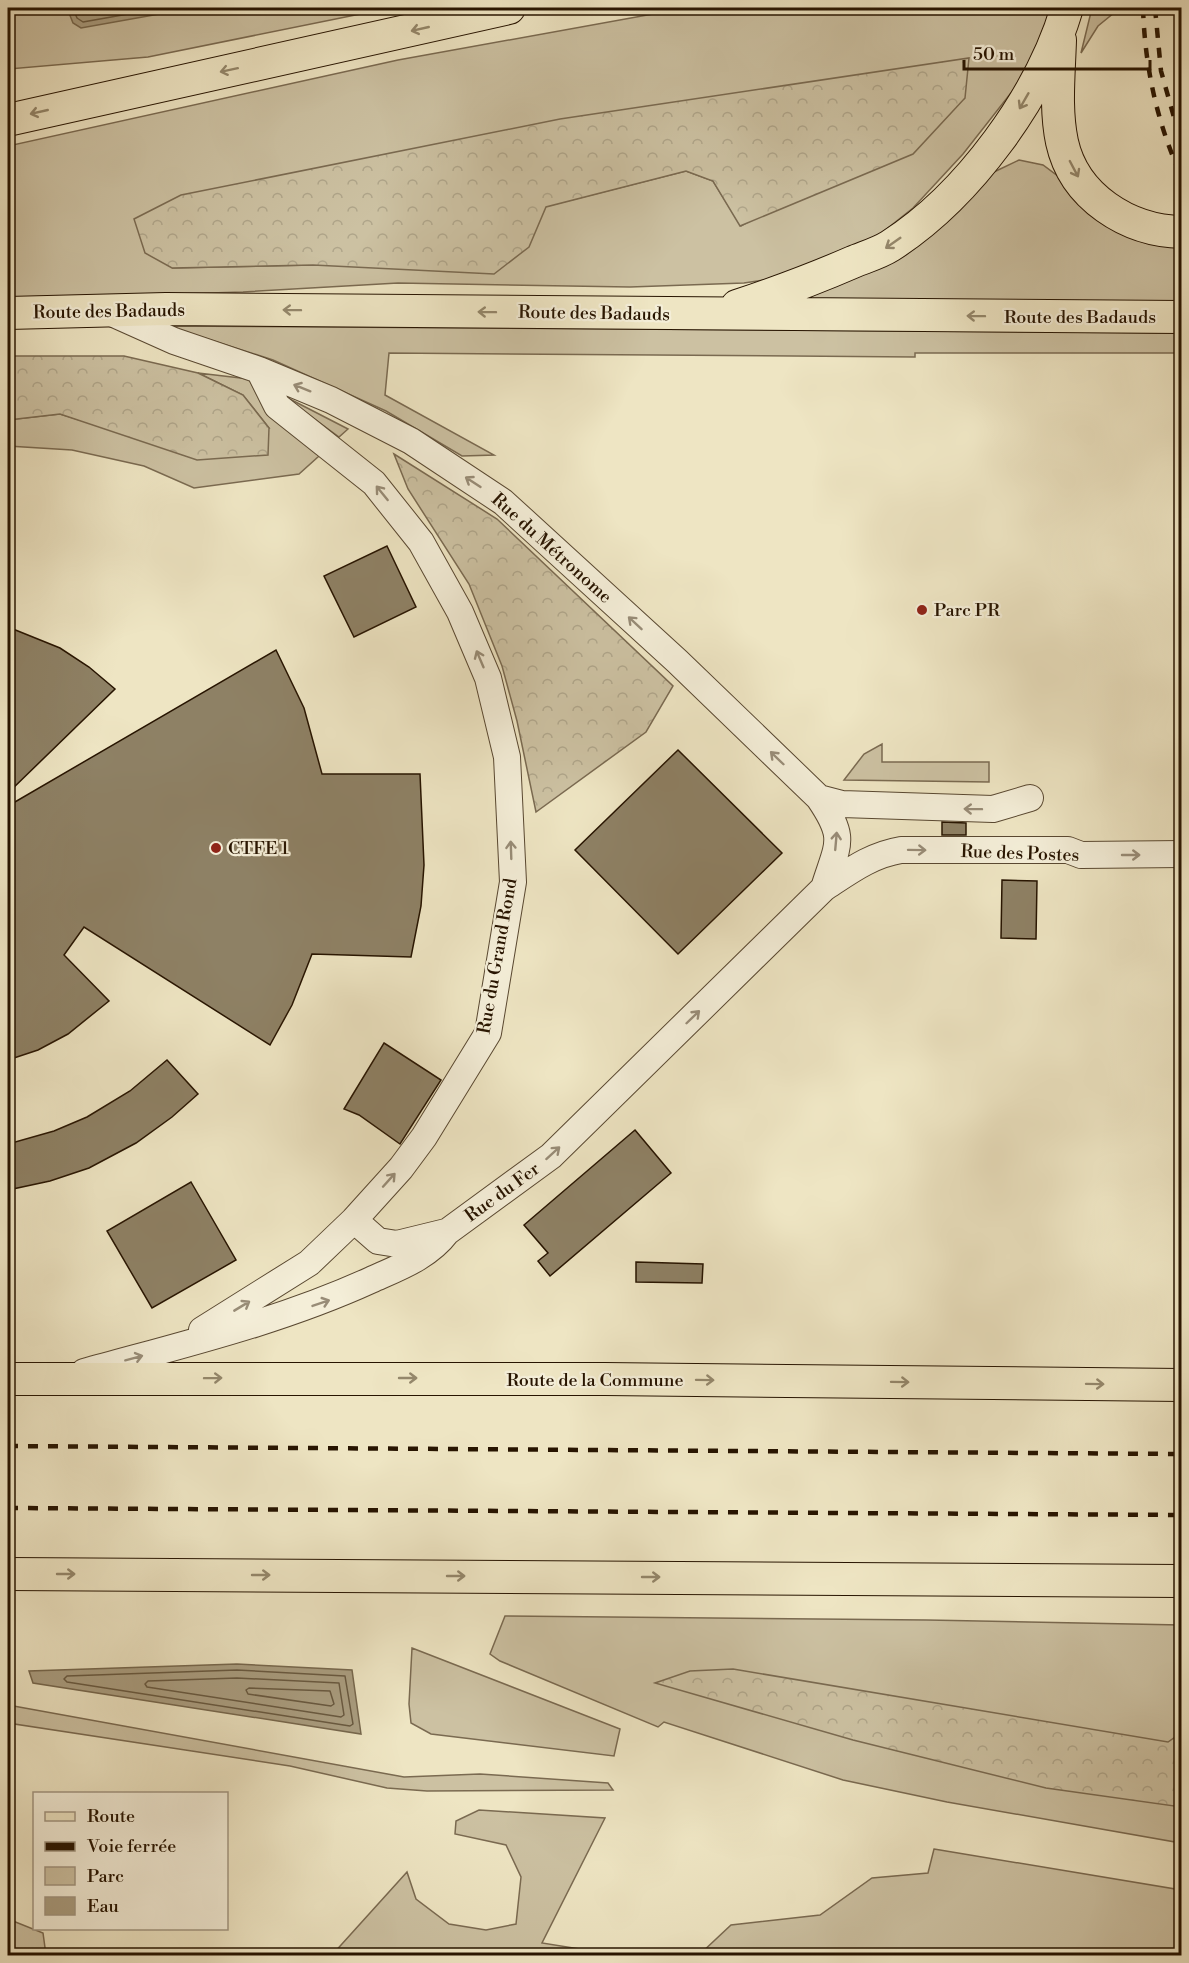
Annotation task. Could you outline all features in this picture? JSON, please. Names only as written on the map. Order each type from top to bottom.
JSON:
[{"type":"main road","points":[[8,120],[511,9]]},
{"type":"main road","points":[[1063,19],[1058,110],[1062,143],[1075,173],[1093,197],[1113,213],[1136,225],[1159,232],[1182,232]]},
{"type":"main road","points":[[713,314],[802,284],[890,247],[956,194],[998,143],[1025,99],[1063,19]]},
{"type":"main road","name":"Route des Badauds","points":[[8,313],[106,311],[1182,317]]},
{"type":"main road","name":"Route de la Commune","points":[[8,1379],[521,1379],[1182,1385]]},
{"type":"main road","points":[[8,1574],[1182,1581]]},
{"type":"street","name":"Rue du Métronome","points":[[106,311],[174,341],[259,370],[331,400],[411,441],[503,502],[676,661],[819,798],[835,822],[838,835],[824,888]]},
{"type":"street","name":"Rue du Grand Rond","points":[[174,1347],[309,1263],[354,1220],[424,1137],[488,1033],[513,882],[507,757],[488,678],[460,612],[421,542],[374,483],[277,406],[259,370]]},
{"type":"street","points":[[819,798],[843,804],[993,809],[1030,798]]},
{"type":"street","name":"Rue des Postes","points":[[861,863],[882,853],[901,850],[1068,850],[1081,855],[1182,854]]},
{"type":"street","name":"Rue du Fer","points":[[57,1379],[264,1323],[333,1299],[435,1248],[447,1232],[551,1156],[824,888],[861,863]]},
{"type":"street","points":[[354,1220],[378,1240],[397,1244],[447,1232]]},
{"type":"green space","points":[[8,8],[390,8],[148,57],[9,69]]},
{"type":"green space","points":[[686,8],[1054,8],[1047,30],[1018,84],[963,154],[913,208],[869,243],[797,275],[744,283],[630,287],[398,283],[243,292],[8,299],[8,146],[398,60]],"holes":[[[965,98],[741,226],[713,181],[686,171],[313,265],[172,268]]]},
{"type":"green space","points":[[1092,8],[1120,8],[1098,26],[1081,53]]},
{"type":"green space","points":[[969,58],[965,98],[913,154],[740,226],[713,181],[686,171],[546,207],[529,247],[494,274],[313,265],[172,268],[145,253],[134,219],[181,195],[560,119]]},
{"type":"green space","points":[[1019,160],[1043,165],[1062,179],[1181,239],[1181,303],[786,300],[980,185],[994,172]]},
{"type":"green space","points":[[167,326],[1181,333],[1182,353],[915,353],[915,357],[389,353],[385,395],[494,455],[462,456],[386,411],[273,360]]},
{"type":"green space","points":[[13,356],[124,356],[198,373],[243,395],[269,428],[268,455],[197,460],[60,414],[8,420]]},
{"type":"green space","points":[[198,373],[249,379],[267,410],[319,456],[299,474],[194,488],[144,466],[72,450],[8,446],[8,420],[60,414],[109,429],[269,428],[243,395]]},
{"type":"green space","points":[[282,395],[348,429],[339,437]]},
{"type":"green space","points":[[394,454],[497,519],[673,686],[646,732],[536,812],[517,721],[502,666],[469,584],[408,489]]},
{"type":"green space","points":[[882,744],[882,762],[989,762],[989,782],[844,780],[864,754]]},
{"type":"green space","points":[[505,1616],[1181,1625],[1181,1843],[947,1802],[843,1780],[664,1722],[658,1727],[500,1661],[490,1654]]},
{"type":"green space","points":[[412,1648],[620,1729],[614,1756],[431,1734],[411,1723],[409,1704]]},
{"type":"green space","points":[[733,1669],[1168,1742],[1181,1733],[1181,1807],[1046,1788],[853,1740],[655,1683],[690,1671]]},
{"type":"green space","points":[[8,1705],[404,1777],[480,1774],[608,1783],[613,1790],[427,1791],[387,1788],[290,1766],[8,1723]]},
{"type":"green space","points":[[479,1810],[605,1818],[542,1943],[617,1955],[332,1955],[407,1872],[416,1899],[449,1924],[486,1930],[516,1924],[521,1877],[506,1845],[455,1834],[456,1821]]},
{"type":"green space","points":[[934,1849],[1181,1890],[1181,1955],[699,1955],[731,1925],[820,1915],[872,1878],[928,1873]]},
{"type":"green space","points":[[8,1919],[43,1933],[46,1955],[8,1955]]},
{"type":"water","points":[[67,8],[193,8],[81,28],[73,23]]},
{"type":"water","points":[[237,1664],[352,1670],[361,1734],[33,1683],[29,1671]]},
{"type":"building","points":[[387,546],[416,607],[354,637],[324,576]]},
{"type":"building","points":[[8,627],[60,648],[89,667],[115,689],[8,793]]},
{"type":"building","name":"CTFE 1","points":[[276,650],[304,708],[322,774],[420,774],[424,865],[421,906],[411,957],[312,954],[292,1005],[270,1045],[84,927],[64,955],[109,1001],[68,1034],[38,1050],[8,1060],[8,806]]},
{"type":"building","points":[[678,750],[782,853],[678,954],[575,850]]},
{"type":"building","points":[[942,822],[966,823],[966,835],[942,835]]},
{"type":"building","points":[[1002,880],[1037,881],[1036,939],[1001,938]]},
{"type":"building","points":[[384,1043],[441,1080],[400,1144],[359,1115],[344,1109]]},
{"type":"building","points":[[167,1060],[198,1094],[172,1117],[136,1143],[89,1168],[50,1181],[8,1190],[8,1144],[54,1131],[87,1117],[130,1091]]},
{"type":"building","points":[[635,1130],[671,1173],[550,1276],[538,1261],[548,1253],[524,1225]]},
{"type":"building","points":[[191,1182],[236,1260],[152,1308],[107,1231]]},
{"type":"building","points":[[636,1262],[703,1264],[702,1283],[636,1282]]},
{"type":"railway","points":[[1143,8],[1146,52],[1154,95],[1166,137],[1182,178]]},
{"type":"railway","points":[[1155,8],[1161,71],[1182,146]]},
{"type":"railway","points":[[8,1446],[1182,1454]]},
{"type":"railway","points":[[8,1508],[1182,1515]]},
{"type":"place","name":"Parc PR","points":[[922,610]]},
{"type":"place","name":"CTFE 1","points":[[216,848]]}]
